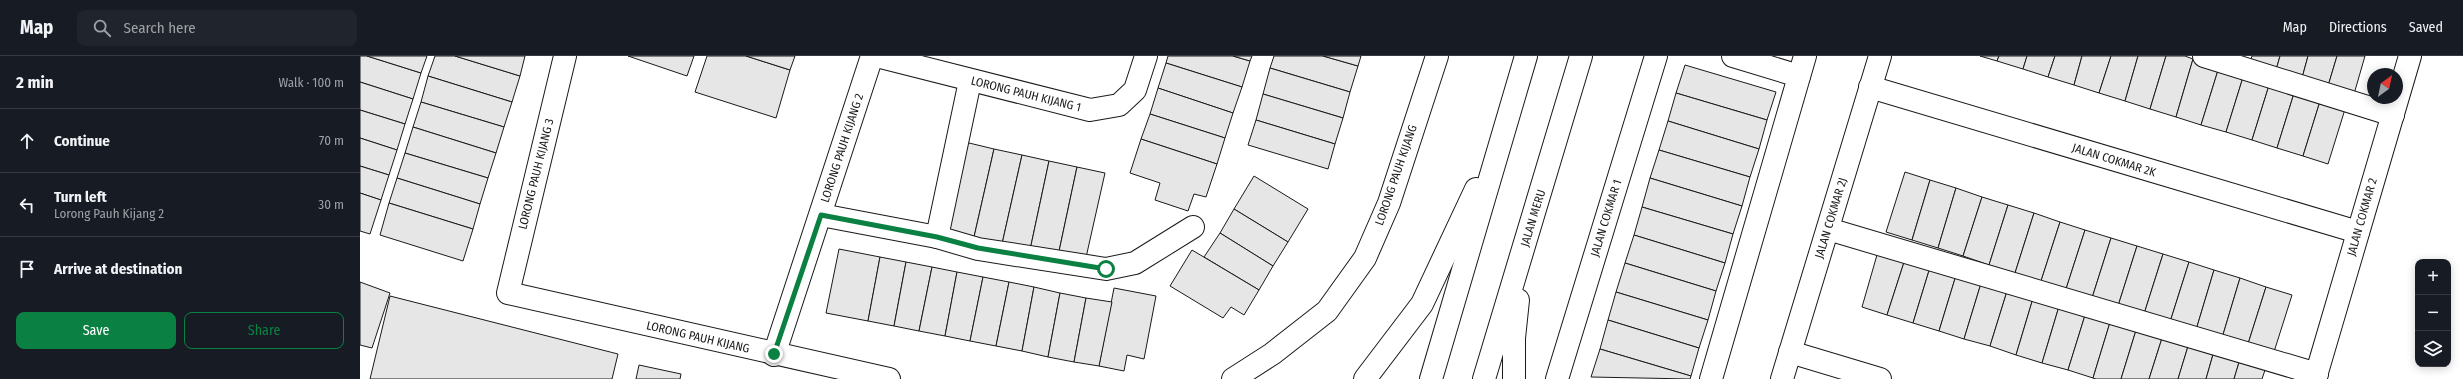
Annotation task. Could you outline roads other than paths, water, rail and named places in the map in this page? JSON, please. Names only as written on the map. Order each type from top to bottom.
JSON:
[{"type":"main road","name":"LORONG PAUH KIJANG 3","points":[[508,293],[565,56]]},
{"type":"main road","name":"LORONG PAUH KIJANG 2","points":[[774,354],[821,215],[872,56]]},
{"type":"main road","name":"LORONG PAUH KIJANG 1","points":[[877,56],[970,81],[1090,110],[1119,105],[1135,90],[1146,56]]},
{"type":"main road","name":"LORONG PAUH KIJANG","points":[[1233,379],[1272,354],[1327,311],[1365,258],[1389,203],[1437,56]]},
{"type":"main road","points":[[1431,379],[1526,56]]},
{"type":"main road","name":"JALAN MERU","points":[[1484,379],[1581,56]]},
{"type":"main road","name":"JALAN COKMAR 1","points":[[1557,379],[1656,56]]},
{"type":"main road","points":[[1711,379],[1802,66],[1733,56]]},
{"type":"main road","name":"JALAN COKMAR 2J","points":[[1782,379],[1880,56]]},
{"type":"main road","points":[[2204,56],[2393,115]]},
{"type":"main road","name":"JALAN COKMAR 2","points":[[2316,376],[2410,56]]},
{"type":"main road","points":[[937,237],[970,81]]},
{"type":"main road","name":"JALAN COKMAR 2K","points":[[1870,87],[2358,232]]},
{"type":"main road","points":[[1365,379],[1422,304],[1506,124]]},
{"type":"main road","points":[[821,215],[937,237],[978,248],[1106,269],[1135,263],[1193,227]]},
{"type":"main road","points":[[1828,229],[2316,376]]},
{"type":"main road","points":[[1514,379],[1514,338],[1524,245]]},
{"type":"main road","name":"LORONG PAUH KIJANG","points":[[508,293],[889,379]]},
{"type":"main road","points":[[1790,352],[1880,379]]}]
